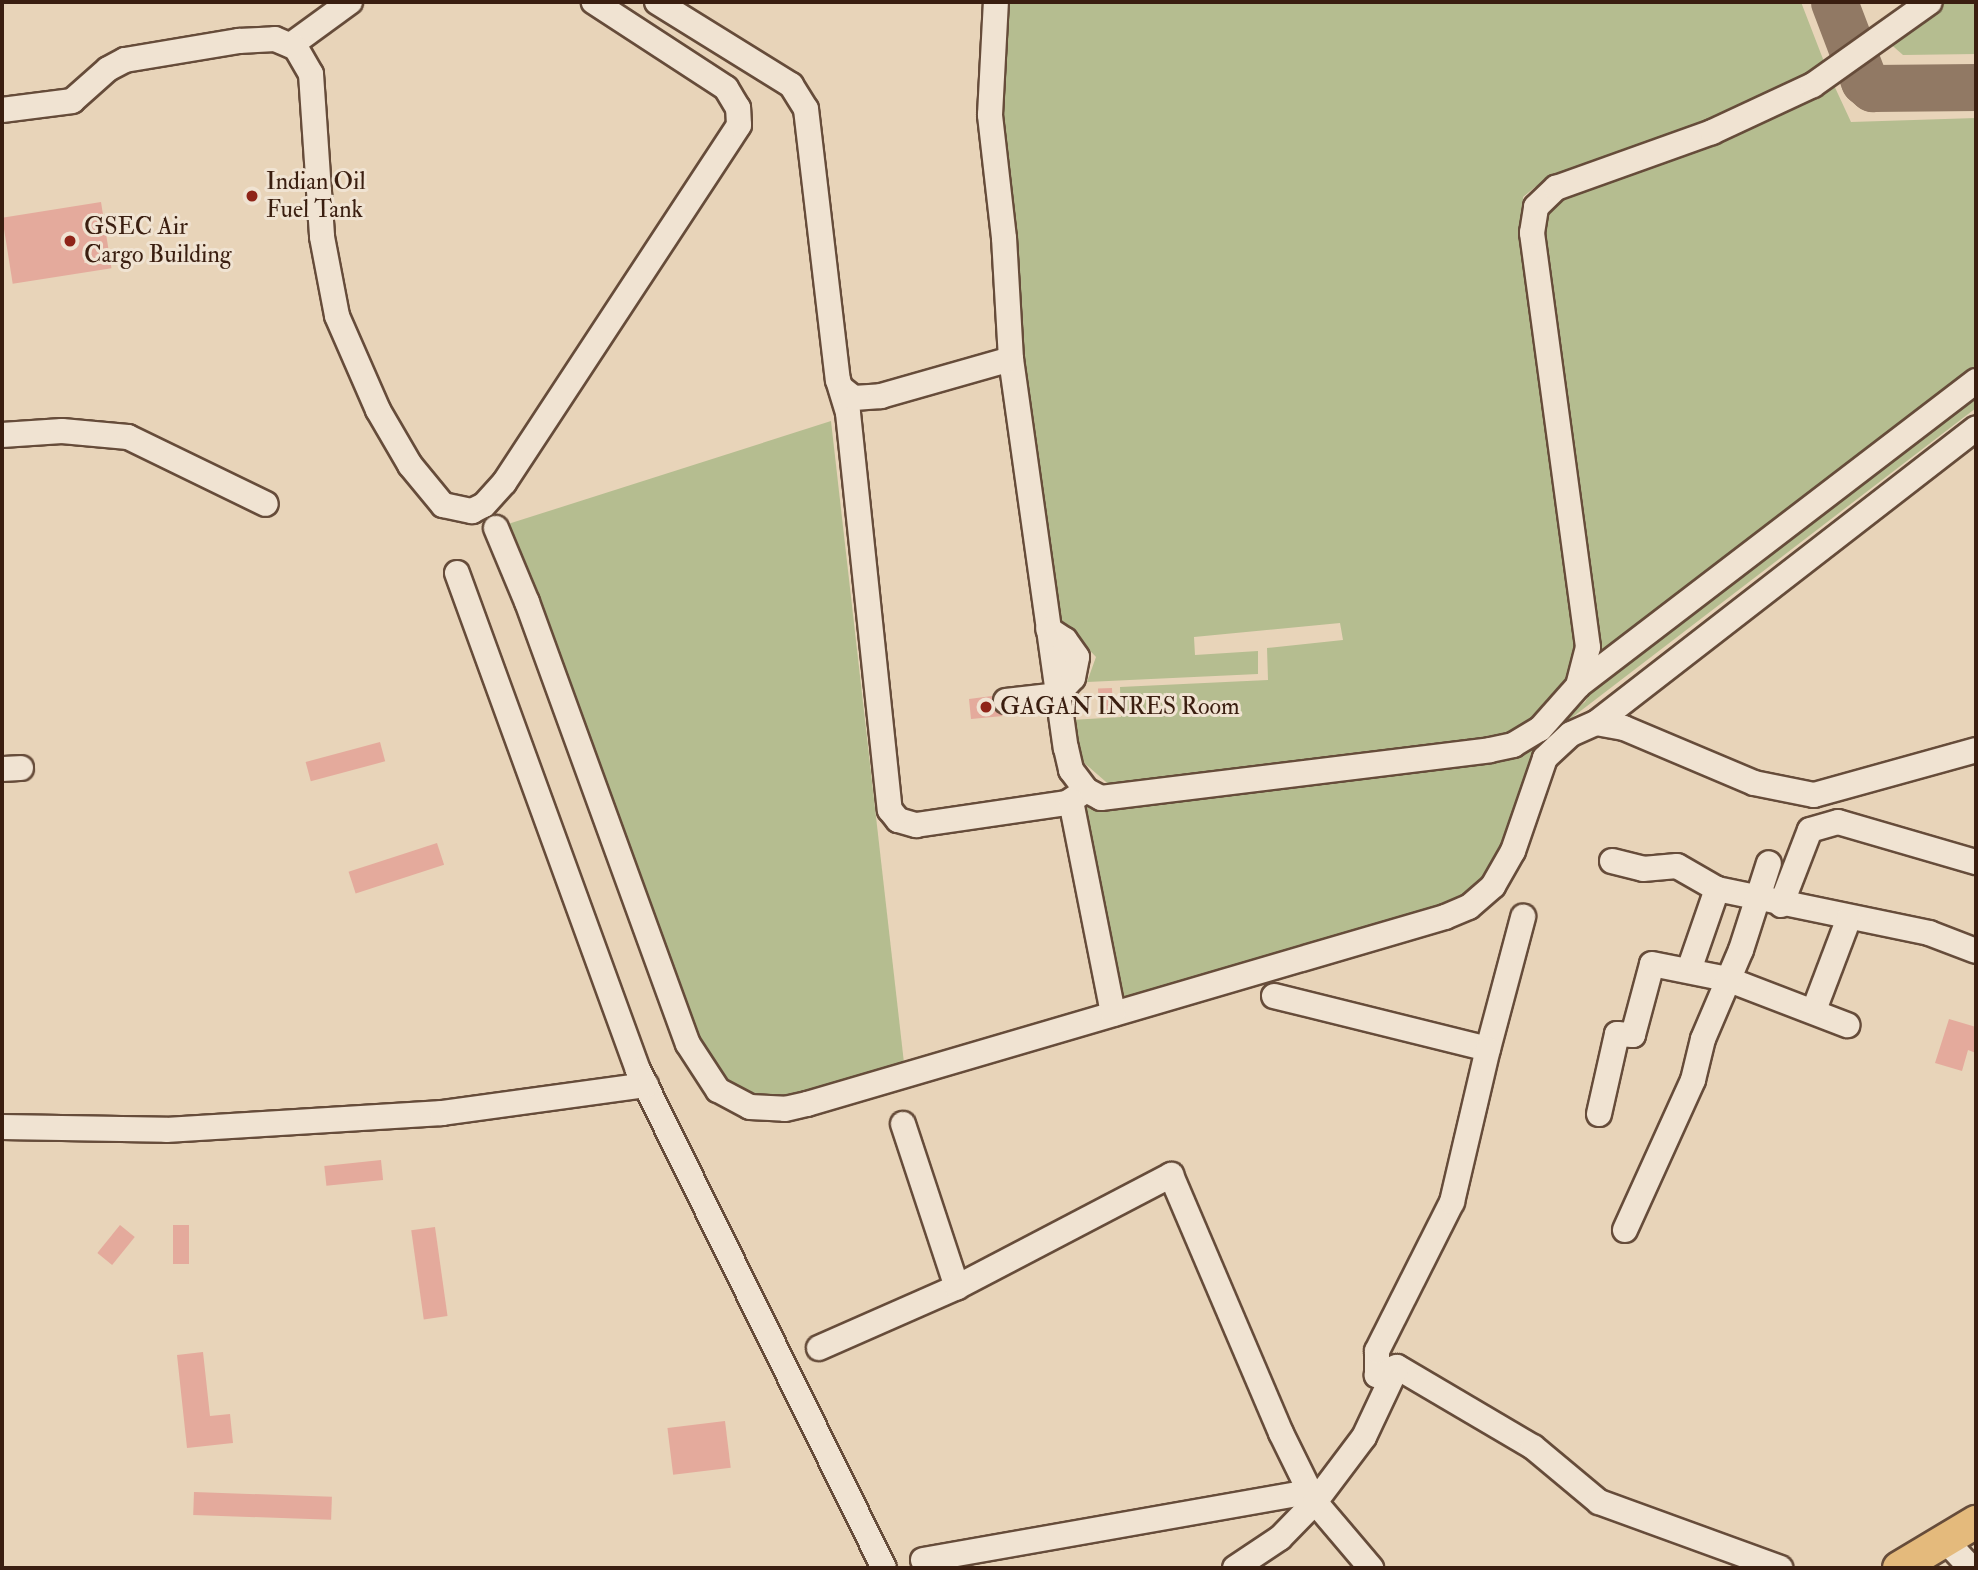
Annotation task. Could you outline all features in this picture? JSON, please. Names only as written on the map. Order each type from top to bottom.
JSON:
[{"type":"main road","points":[[1922,1568],[1961,1548],[1976,1522]]},
{"type":"main road","points":[[1899,1568],[1961,1548]]},
{"type":"street","points":[[291,45],[350,2]]},
{"type":"street","points":[[2,110],[72,101],[108,69],[125,60],[239,41],[275,39],[291,45],[302,54],[311,74],[322,237],[337,316],[378,410],[410,465],[443,505],[472,511],[484,505],[504,483],[739,125],[738,108],[726,88],[594,2]]},
{"type":"street","points":[[657,2],[791,85],[802,99],[808,118],[860,519],[891,813],[902,823],[922,825],[1078,795],[1101,798],[1498,749],[1540,729],[1579,685],[1976,381]]},
{"type":"street","points":[[996,2],[990,105],[1011,359],[1057,695],[1078,795],[1113,1014]]},
{"type":"street","points":[[1579,685],[1588,662],[1588,637],[1532,233],[1536,207],[1556,188],[1712,132],[1822,81],[1930,2]]},
{"type":"street","points":[[841,388],[854,398],[881,396],[1011,359]]},
{"type":"street","points":[[496,528],[527,602],[688,1044],[718,1090],[750,1107],[785,1109],[1113,1014],[1469,906],[1493,886],[1507,865],[1545,758],[1571,734],[1596,723],[1976,428]]},
{"type":"street","points":[[2,435],[62,431],[128,437],[266,504]]},
{"type":"street","points":[[457,573],[646,1085],[884,1568]]},
{"type":"street","points":[[1006,701],[1057,695]]},
{"type":"street","points":[[1596,723],[1614,724],[1754,783],[1814,795],[1976,750]]},
{"type":"street","points":[[1625,1230],[1693,1080],[1727,979],[1810,830],[1838,822],[1976,862]]},
{"type":"street","points":[[1612,861],[1643,869],[1677,866],[1717,889],[1929,933],[1976,951]]},
{"type":"street","points":[[1769,863],[1770,902]]},
{"type":"street","points":[[1689,970],[1717,889]]},
{"type":"street","points":[[1397,1367],[1377,1375],[1377,1351],[1452,1202],[1523,917]]},
{"type":"street","points":[[1814,1010],[1849,918]]},
{"type":"street","points":[[1599,1114],[1617,1034],[1633,1035],[1651,964],[1727,979],[1847,1024]]},
{"type":"street","points":[[1274,996],[1488,1049]]},
{"type":"street","points":[[2,1127],[166,1130],[442,1113],[646,1085]]},
{"type":"street","points":[[903,1124],[957,1287]]},
{"type":"street","points":[[819,1348],[957,1287],[1171,1175],[1187,1219],[1313,1497],[1371,1568]]},
{"type":"street","points":[[1235,1568],[1280,1538],[1364,1437],[1397,1367]]},
{"type":"street","points":[[1397,1367],[1533,1447],[1599,1502],[1780,1568]]},
{"type":"street","points":[[923,1560],[1313,1497]]},
{"type":"green space","points":[[1003,2],[1801,2],[1828,72],[1535,187],[1523,197],[1582,635],[1576,675],[1518,737],[1113,788],[1082,761],[1071,720],[1121,717],[1120,687],[1268,680],[1267,648],[1343,640],[1340,623],[1194,637],[1195,655],[1258,651],[1258,674],[1087,682],[1096,657],[1057,616],[999,154]]},
{"type":"green space","points":[[1936,2],[1976,2],[1976,54],[1903,55],[1886,40]]},
{"type":"green space","points":[[1832,81],[1851,122],[1976,118],[1976,374],[1597,662],[1540,265],[1548,199]]},
{"type":"green space","points":[[1976,389],[1976,408],[1557,729],[1559,734],[1525,777],[1496,865],[1464,900],[1119,1002],[1084,806],[1499,756],[1552,728],[1585,702],[1596,683]]},
{"type":"green space","points":[[831,421],[904,1063],[801,1093],[753,1096],[731,1087],[703,1052],[502,526]]},
{"type":"building","name":"GSEC Air Cargo Building","points":[[101,202],[111,268],[13,284],[2,218]]},
{"type":"building","points":[[1098,688],[1112,688],[1113,711],[1099,711]]},
{"type":"building","name":"GAGAN INRES Room","points":[[992,696],[994,709],[1003,716],[971,719],[969,699]]},
{"type":"building","points":[[380,742],[385,761],[311,781],[306,762]]},
{"type":"building","points":[[437,843],[444,865],[356,894],[349,872]]},
{"type":"building","points":[[1949,1019],[1976,1027],[1976,1053],[1968,1050],[1962,1071],[1935,1063]]},
{"type":"building","points":[[381,1160],[383,1180],[326,1186],[324,1166]]},
{"type":"building","points":[[120,1225],[135,1237],[112,1265],[97,1253]]},
{"type":"building","points":[[173,1225],[189,1225],[189,1264],[173,1264]]},
{"type":"building","points":[[435,1227],[448,1316],[424,1319],[411,1230]]},
{"type":"building","points":[[203,1352],[210,1416],[230,1414],[233,1443],[187,1448],[177,1355]]},
{"type":"building","points":[[725,1421],[731,1468],[673,1475],[667,1428]]},
{"type":"building","points":[[194,1492],[332,1497],[331,1520],[193,1515]]},
{"type":"taxiway","points":[[1834,2],[1864,81],[1872,88],[1976,87]]},
{"type":"place","name":"Indian Oil Fuel Tank","points":[[252,196]]},
{"type":"place","name":"GSEC Air Cargo Building","points":[[70,241]]},
{"type":"place","name":"GAGAN INRES Room","points":[[986,707]]}]
